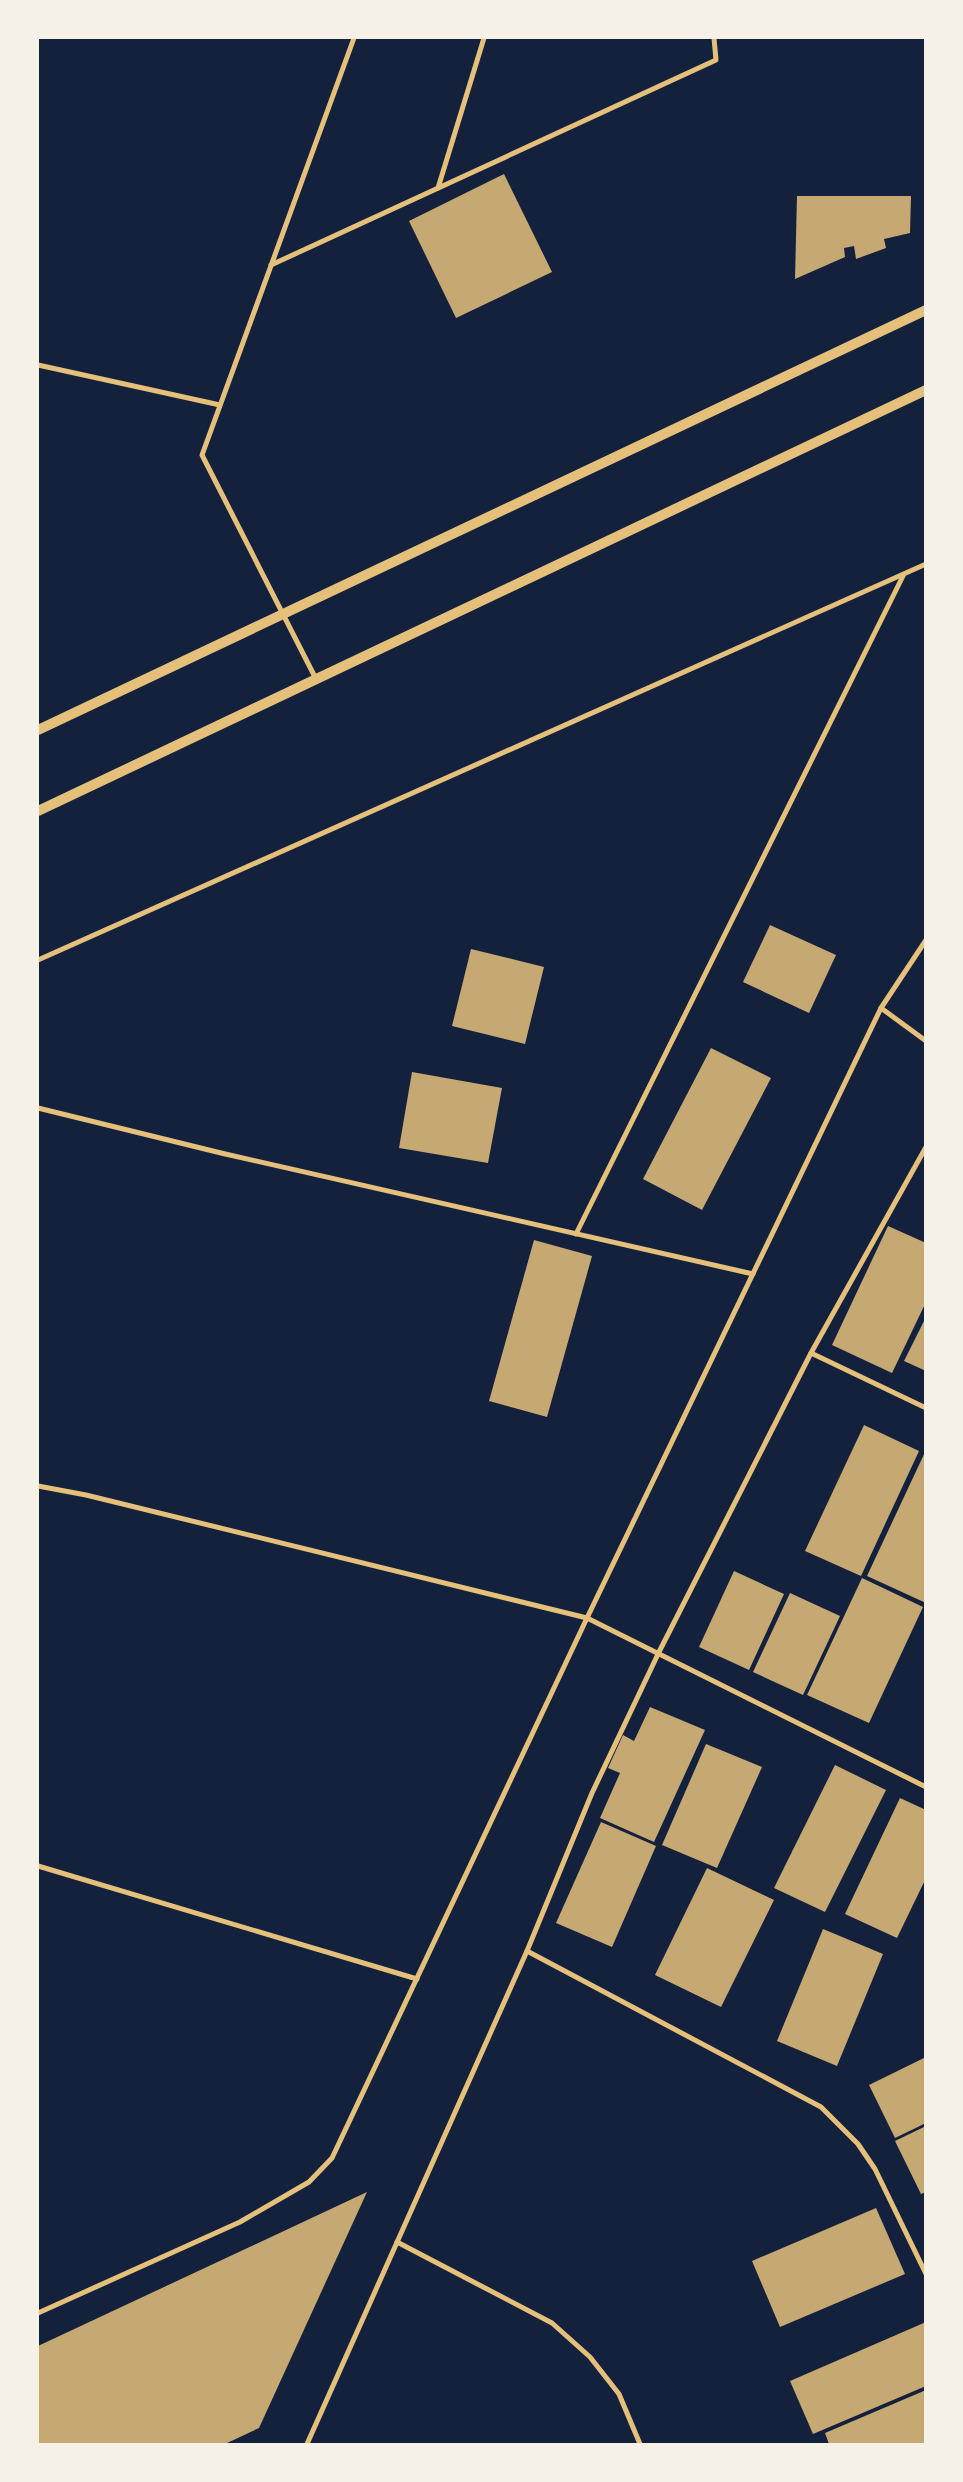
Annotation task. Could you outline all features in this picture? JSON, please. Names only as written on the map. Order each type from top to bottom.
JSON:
[{"type":"main road","points":[[38,730],[926,310]]},
{"type":"main road","points":[[38,811],[926,390]]},
{"type":"street","points":[[316,679],[202,455],[354,38]]},
{"type":"street","points":[[438,188],[484,38]]},
{"type":"street","points":[[271,265],[716,60],[714,38]]},
{"type":"street","points":[[38,365],[220,405]]},
{"type":"street","points":[[38,960],[903,576],[926,564]]},
{"type":"street","points":[[576,1234],[903,576]]},
{"type":"street","points":[[38,2313],[240,2222],[309,2182],[332,2158],[587,1618],[881,1008],[926,940]]},
{"type":"street","points":[[881,1008],[926,1041]]},
{"type":"street","points":[[38,1108],[231,1155],[753,1274]]},
{"type":"street","points":[[307,2444],[527,1951],[592,1793],[659,1652],[810,1353],[926,1147]]},
{"type":"street","points":[[810,1353],[926,1408]]},
{"type":"street","points":[[38,1486],[86,1495],[587,1618],[659,1652],[926,1787]]},
{"type":"street","points":[[38,1866],[44,1866],[417,1980]]},
{"type":"street","points":[[527,1951],[821,2107],[858,2144],[875,2169],[926,2274]]},
{"type":"street","points":[[397,2242],[552,2323],[590,2357],[619,2394],[640,2444]]},
{"type":"building","points":[[504,174],[552,272],[456,318],[409,221]]},
{"type":"building","points":[[797,196],[911,196],[910,233],[884,239],[886,248],[856,259],[854,246],[844,248],[845,257],[795,279]]},
{"type":"building","points":[[770,925],[836,955],[809,1013],[743,982]]},
{"type":"building","points":[[471,949],[544,967],[525,1044],[452,1026]]},
{"type":"building","points":[[711,1048],[771,1078],[702,1210],[643,1179]]},
{"type":"building","points":[[412,1072],[502,1088],[488,1163],[399,1148]]},
{"type":"building","points":[[888,1226],[926,1243],[926,1302],[892,1373],[832,1345]]},
{"type":"building","points":[[534,1240],[592,1256],[547,1417],[489,1401]]},
{"type":"building","points":[[926,1317],[926,1371],[904,1361]]},
{"type":"building","points":[[864,1425],[919,1451],[861,1576],[805,1551]]},
{"type":"building","points":[[926,1450],[926,1603],[867,1576]]},
{"type":"building","points":[[734,1571],[784,1594],[749,1670],[699,1647]]},
{"type":"building","points":[[862,1578],[923,1607],[869,1723],[807,1695]]},
{"type":"building","points":[[790,1593],[840,1616],[803,1695],[753,1672]]},
{"type":"building","points":[[650,1707],[705,1730],[654,1842],[600,1818],[620,1773],[608,1768],[623,1735],[634,1741]]},
{"type":"building","points":[[706,1744],[762,1767],[717,1868],[662,1845]]},
{"type":"building","points":[[835,1765],[886,1790],[825,1912],[774,1888]]},
{"type":"building","points":[[900,1798],[926,1810],[926,1878],[897,1938],[845,1914]]},
{"type":"building","points":[[601,1822],[656,1846],[612,1947],[556,1923]]},
{"type":"building","points":[[707,1868],[774,1900],[721,2007],[655,1975]]},
{"type":"building","points":[[823,1929],[883,1954],[837,2066],[777,2041]]},
{"type":"building","points":[[926,2057],[926,2123],[895,2138],[869,2085]]},
{"type":"building","points":[[926,2126],[926,2192],[921,2194],[895,2141]]},
{"type":"building","points":[[367,2192],[259,2428],[225,2444],[38,2444],[38,2346]]},
{"type":"building","points":[[876,2208],[905,2274],[780,2327],[752,2261]]},
{"type":"building","points":[[926,2322],[926,2386],[813,2434],[790,2381]]},
{"type":"building","points":[[926,2390],[926,2444],[829,2444],[825,2433]]}]
